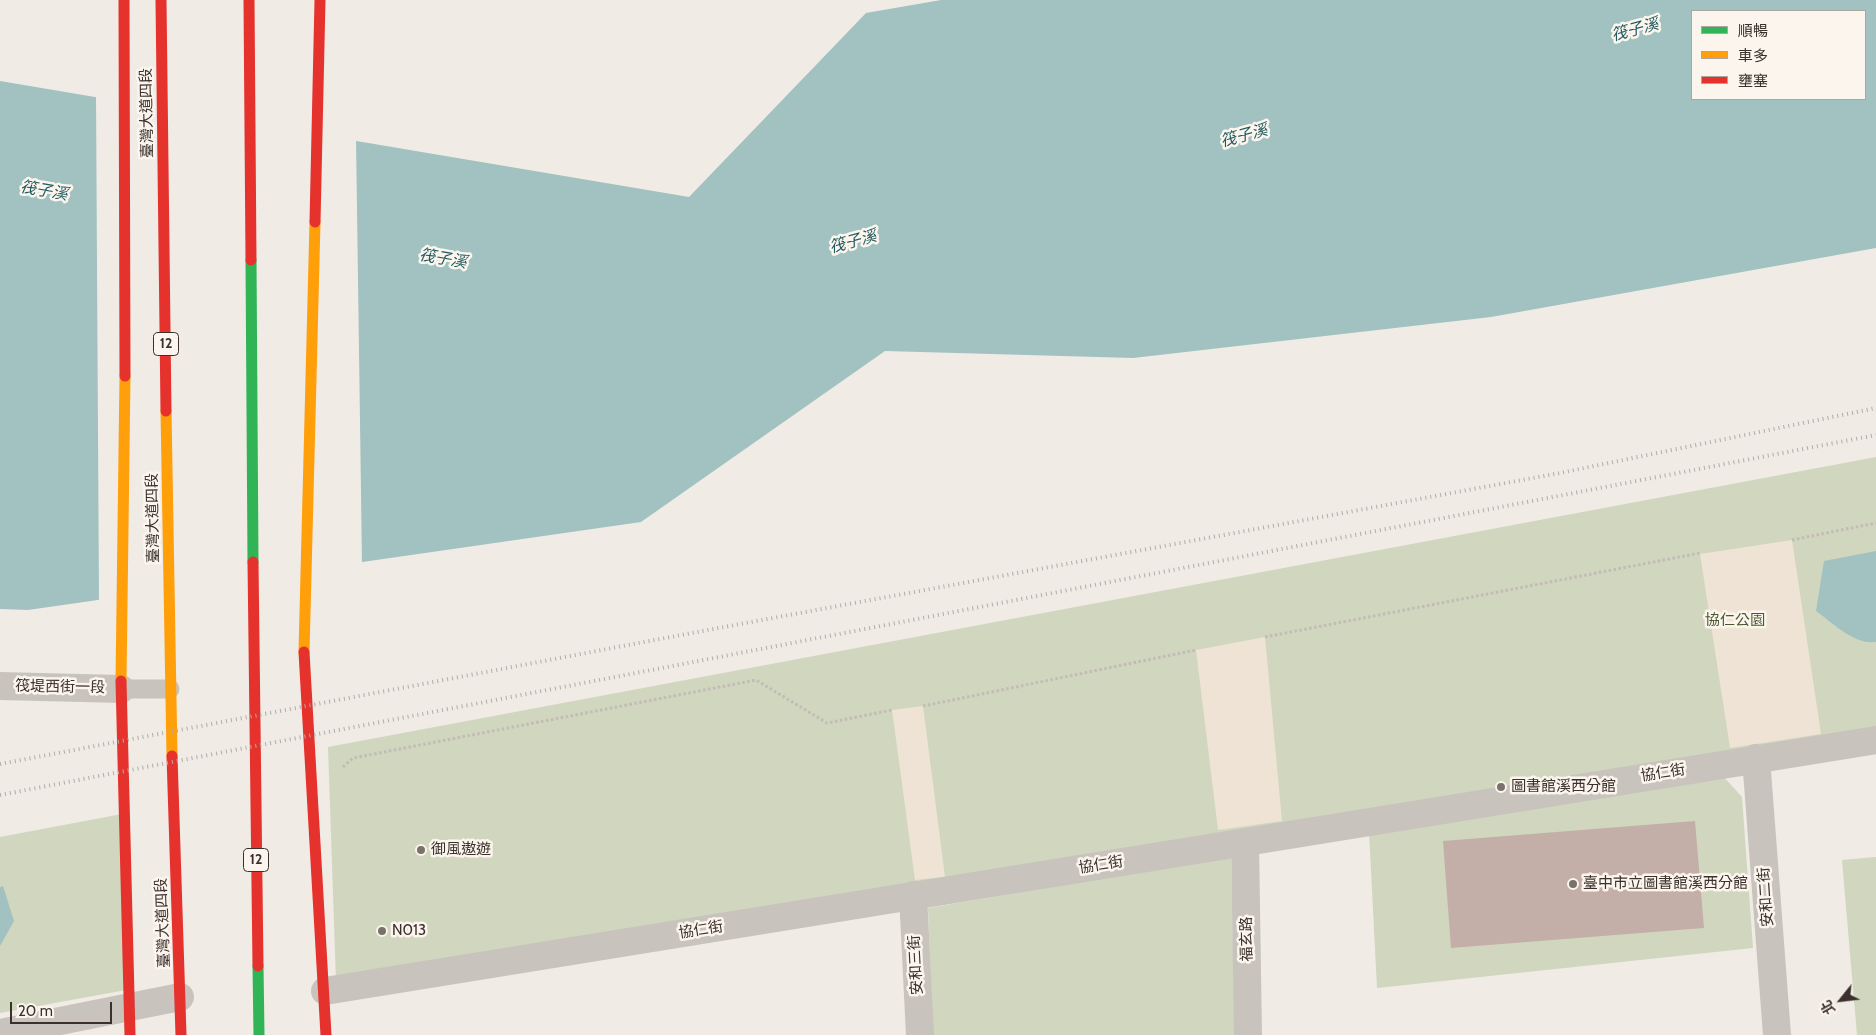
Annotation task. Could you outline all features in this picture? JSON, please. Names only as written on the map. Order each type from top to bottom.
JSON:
[{"type":"street","name":"臺灣大道四段","points":[[161,0],[170,689],[180,1035]]},
{"type":"street","name":"12","points":[[249,0],[254,686],[259,1035]]},
{"type":"street","name":"臺灣大道四段","points":[[124,1],[126,267],[120,689],[130,1035]]},
{"type":"street","points":[[320,2],[304,668],[325,991],[326,1035]]},
{"type":"street","name":"筏堤西街一段","points":[[0,686],[120,689]]},
{"type":"street","name":"協仁街","points":[[325,991],[1876,740]]},
{"type":"street","name":"安和二街","points":[[1756,758],[1776,1035]]},
{"type":"street","name":"福玄路","points":[[1245,842],[1248,1035]]},
{"type":"street","name":"安和三街","points":[[913,895],[920,1035]]},
{"type":"street","points":[[0,1033],[180,997]]},
{"type":"lane","points":[[120,689],[170,689]]},
{"type":"path","points":[[1792,540],[1876,523]]},
{"type":"path","points":[[1265,637],[1700,554]]},
{"type":"path","points":[[923,706],[1196,650]]},
{"type":"path","points":[[353,758],[756,680],[827,723],[892,710]]},
{"type":"green space","name":"協仁公園","points":[[1876,457],[1876,736],[336,982],[328,747]]},
{"type":"green space","points":[[1722,775],[1742,797],[1753,948],[1377,988],[1369,831]]},
{"type":"green space","points":[[122,814],[126,990],[0,1013],[0,837]]},
{"type":"green space","points":[[1231,857],[1235,1035],[933,1035],[928,908]]},
{"type":"green space","points":[[1876,857],[1876,1035],[1857,1035],[1842,860]]},
{"type":"shaded area","points":[[1792,540],[1821,734],[1730,748],[1700,554]]},
{"type":"shaded area","points":[[1265,637],[1282,821],[1218,830],[1196,650]]},
{"type":"shaded area","points":[[923,706],[945,877],[915,880],[892,710]]},
{"type":"water","name":"筏子溪","points":[[941,0],[1876,0],[1876,248],[1491,317],[1133,358],[885,351],[641,522],[28,610],[0,609],[0,81],[689,197],[866,13]]},
{"type":"water","points":[[1876,551],[1876,642],[1868,642],[1852,637],[1816,611],[1824,561]]},
{"type":"water","points":[[3,886],[14,921],[0,946],[0,887]]},
{"type":"pier","points":[[96,95],[356,138],[362,564],[99,602]]},
{"type":"building","name":"臺中市立圖書館溪西分館","points":[[1695,821],[1704,928],[1451,948],[1443,841]]},
{"type":"railway","points":[[0,764],[697,632],[1560,473],[1876,408]]},
{"type":"railway","points":[[0,795],[1876,435]]},
{"type":"traffic: fast","points":[[251,260],[253,562]]},
{"type":"traffic: fast","points":[[258,966],[259,1035]]},
{"type":"traffic: slow","points":[[304,652],[315,222]]},
{"type":"traffic: slow","points":[[121,681],[125,376]]},
{"type":"traffic: slow","points":[[166,411],[172,756]]},
{"type":"traffic: jam","points":[[124,0],[125,376]]},
{"type":"traffic: jam","points":[[161,0],[166,411]]},
{"type":"traffic: jam","points":[[249,0],[251,260]]},
{"type":"traffic: jam","points":[[315,222],[320,0]]},
{"type":"traffic: jam","points":[[253,562],[258,966]]},
{"type":"traffic: jam","points":[[304,652],[326,1035]]},
{"type":"traffic: jam","points":[[121,681],[130,1035]]},
{"type":"traffic: jam","points":[[172,756],[181,1035]]},
{"type":"place","name":"圖書館溪西分館","points":[[1501,787]]},
{"type":"place","name":"御風遨遊","points":[[421,850]]},
{"type":"place","name":"臺中市立圖書館溪西分館","points":[[1573,884]]},
{"type":"place","name":"N013","points":[[382,931]]}]
